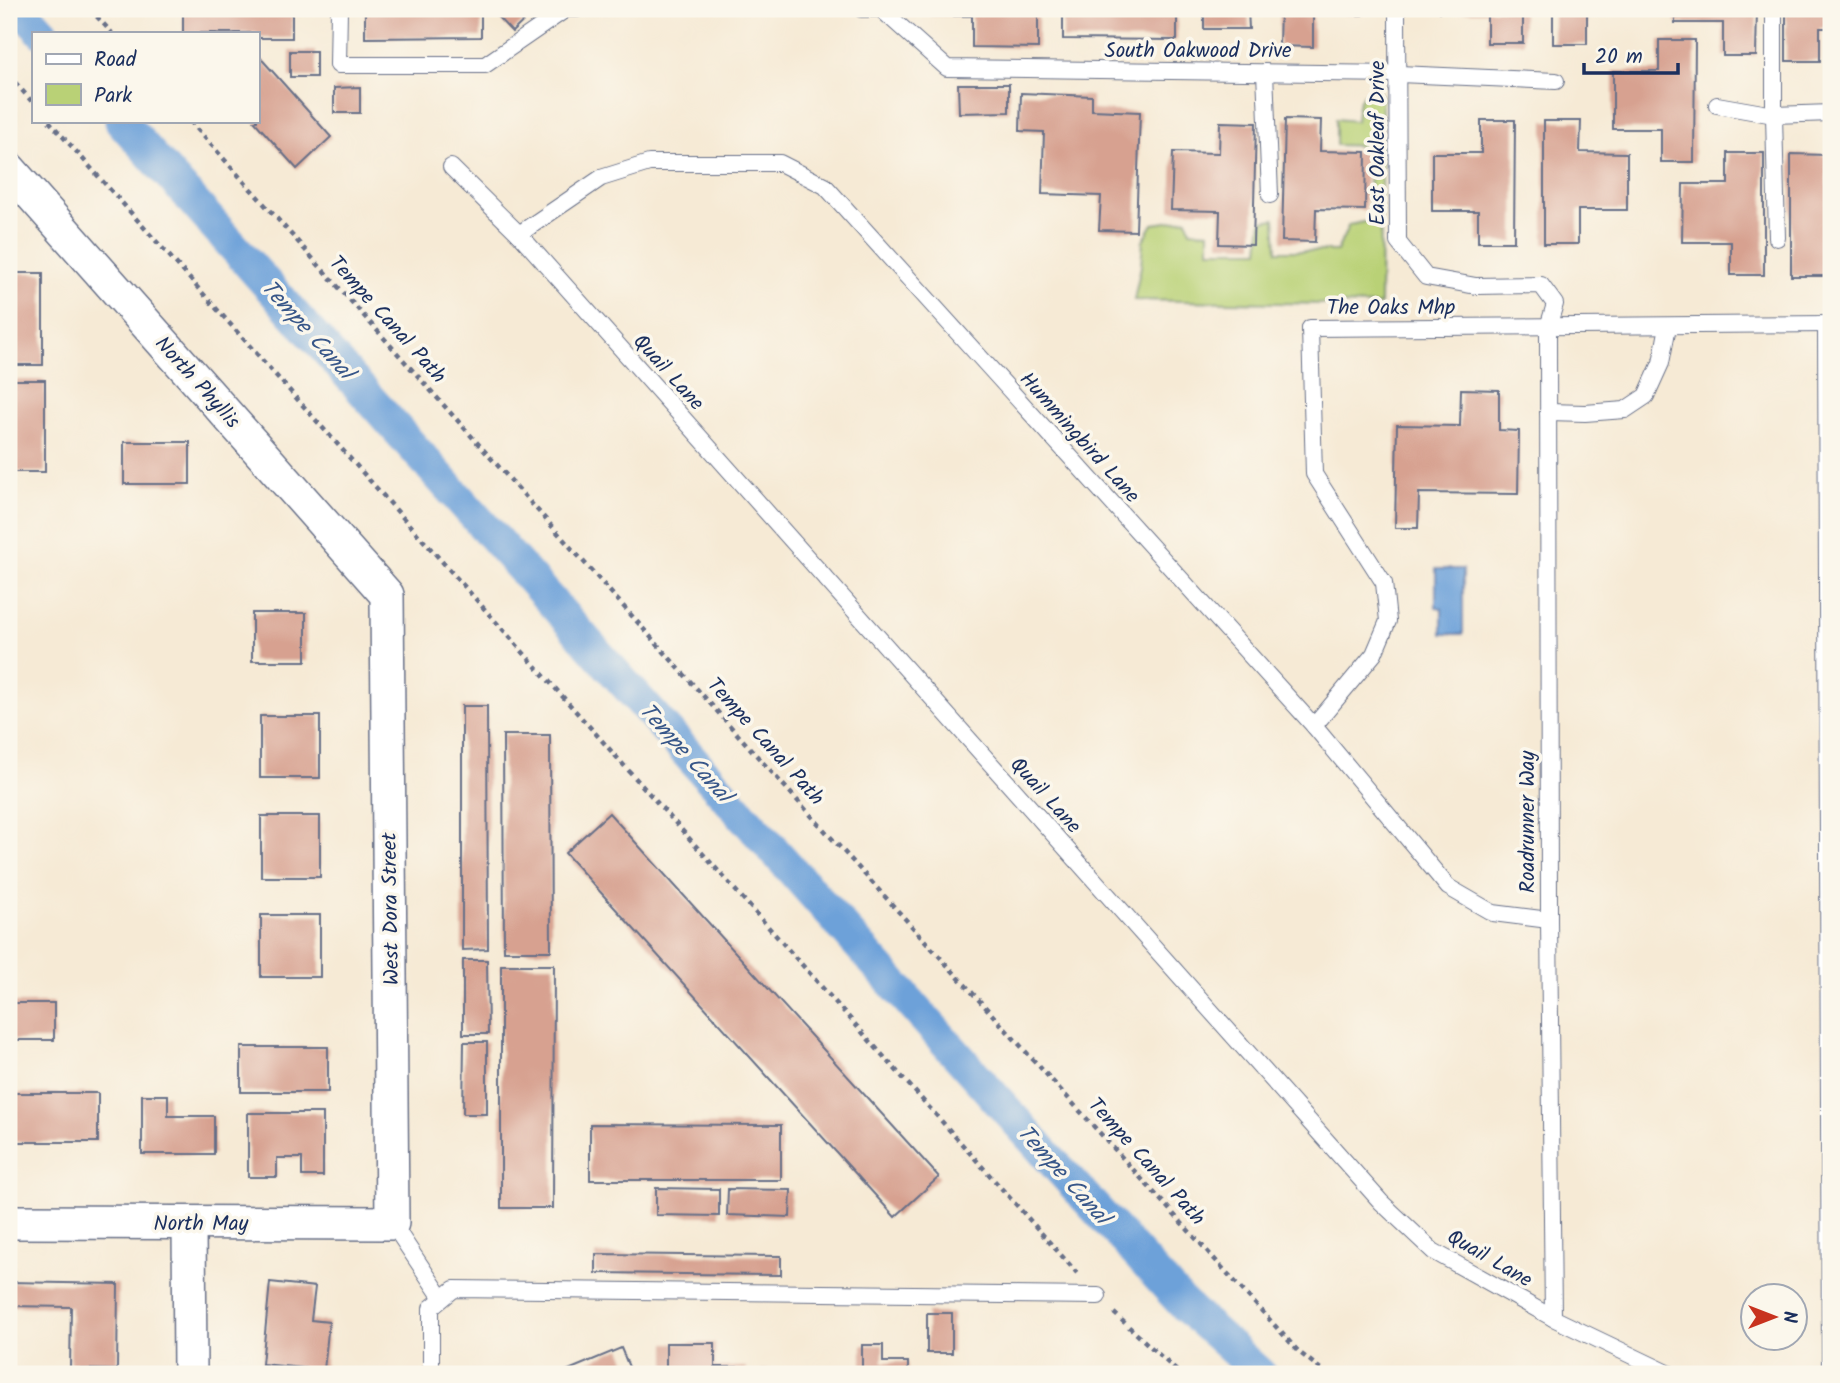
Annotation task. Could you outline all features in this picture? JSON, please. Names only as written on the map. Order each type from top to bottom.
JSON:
[{"type":"street","name":"North Phyllis","points":[[9,169],[387,595]]},
{"type":"street","name":"West Dora Street","points":[[387,595],[393,1223]]},
{"type":"street","name":"North May","points":[[9,1222],[393,1223]]},
{"type":"street","points":[[189,1223],[190,1374]]},
{"type":"lane","points":[[339,9],[338,65],[485,65],[566,9],[576,9]]},
{"type":"lane","name":"South Oakwood Drive","points":[[861,9],[881,9],[947,68],[1399,74],[1556,81]]},
{"type":"lane","name":"East Oakleaf Drive","points":[[1397,9],[1398,242],[1426,277],[1476,286],[1541,285]]},
{"type":"lane","points":[[1774,9],[1777,238]]},
{"type":"lane","points":[[1265,72],[1270,195]]},
{"type":"lane","points":[[1717,105],[1774,115],[1831,113]]},
{"type":"lane","name":"Hummingbird Lane","points":[[519,234],[601,178],[649,163],[780,163],[825,186],[1314,726],[1448,887],[1493,913],[1549,920]]},
{"type":"lane","name":"Quail Lane","points":[[451,167],[519,234],[1381,1202],[1433,1251],[1553,1318],[1670,1374]]},
{"type":"lane","name":"Roadrunner Way","points":[[1541,285],[1555,304],[1548,327],[1553,1318]]},
{"type":"lane","points":[[1829,324],[1830,1374]]},
{"type":"lane","name":"The Oaks Mhp","points":[[1314,726],[1374,654],[1388,621],[1384,583],[1314,474],[1310,328],[1829,324]]},
{"type":"lane","points":[[1548,412],[1625,410],[1646,396],[1661,363],[1668,326]]},
{"type":"lane","points":[[393,1223],[443,1298]]},
{"type":"lane","points":[[431,1374],[431,1308],[454,1289],[1098,1296]]},
{"type":"path","points":[[90,9],[111,32]]},
{"type":"path","points":[[9,75],[32,102]]},
{"type":"path","points":[[50,122],[1098,1296],[1119,1319],[1180,1374]]},
{"type":"path","name":"Tempe Canal Path","points":[[191,122],[785,787],[1299,1352],[1327,1374]]},
{"type":"green space","points":[[1378,88],[1382,99],[1380,305],[1134,300],[1143,241],[1153,224],[1187,219],[1190,231],[1209,232],[1209,250],[1259,250],[1262,221],[1275,219],[1277,251],[1337,251],[1349,225],[1370,221],[1369,146],[1336,145],[1336,119],[1356,121],[1360,99],[1367,92]]},
{"type":"water","points":[[1436,569],[1463,569],[1463,634],[1442,634],[1442,608],[1436,607]]},
{"type":"building","points":[[183,9],[292,9],[292,38],[259,38],[259,32],[183,32]]},
{"type":"building","points":[[365,9],[481,9],[481,37],[365,38]]},
{"type":"building","points":[[497,9],[536,9],[512,32],[493,12]]},
{"type":"building","points":[[931,9],[1038,9],[1038,48],[972,47],[972,16],[931,16]]},
{"type":"building","points":[[1063,9],[1177,9],[1177,40],[1063,39]]},
{"type":"building","points":[[1204,9],[1248,9],[1249,29],[1204,29]]},
{"type":"building","points":[[1280,9],[1362,9],[1362,15],[1313,14],[1313,47],[1279,46]]},
{"type":"building","points":[[1440,9],[1523,9],[1523,43],[1487,43],[1487,12],[1440,12]]},
{"type":"building","points":[[1553,9],[1587,9],[1587,44],[1553,44]]},
{"type":"building","points":[[1675,9],[1757,9],[1756,56],[1723,56],[1723,23],[1675,23]]},
{"type":"building","points":[[1786,9],[1831,9],[1831,28],[1820,28],[1820,61],[1786,61]]},
{"type":"building","points":[[1659,40],[1695,40],[1694,162],[1661,162],[1661,129],[1613,129],[1613,71],[1659,71]]},
{"type":"building","points":[[290,51],[316,51],[316,77],[290,77]]},
{"type":"building","points":[[259,56],[331,137],[297,169],[255,122],[259,122]]},
{"type":"building","points":[[958,84],[1009,84],[1009,112],[959,113]]},
{"type":"building","points":[[360,87],[360,113],[334,113],[334,88]]},
{"type":"building","points":[[1021,93],[1092,96],[1092,110],[1140,112],[1136,231],[1099,230],[1101,196],[1042,194],[1044,132],[1020,131]]},
{"type":"building","points":[[1285,119],[1321,120],[1320,151],[1366,152],[1365,210],[1316,209],[1315,242],[1282,241]]},
{"type":"building","points":[[1481,120],[1515,120],[1514,242],[1478,242],[1478,211],[1432,211],[1432,153],[1481,153]]},
{"type":"building","points":[[1544,121],[1581,121],[1580,152],[1627,153],[1627,210],[1578,210],[1578,244],[1544,244]]},
{"type":"building","points":[[1220,122],[1256,123],[1253,245],[1219,244],[1220,211],[1171,210],[1173,152],[1219,153]]},
{"type":"building","points":[[1728,153],[1764,153],[1764,275],[1731,275],[1731,242],[1682,242],[1683,184],[1728,184]]},
{"type":"building","points":[[1791,154],[1827,155],[1827,185],[1831,185],[1831,243],[1825,243],[1825,276],[1791,276]]},
{"type":"building","points":[[9,273],[43,273],[43,365],[9,365]]},
{"type":"building","points":[[9,380],[45,380],[45,472],[9,472]]},
{"type":"building","points":[[1461,389],[1499,390],[1499,430],[1519,431],[1518,494],[1419,493],[1418,528],[1395,528],[1397,425],[1460,426]]},
{"type":"building","points":[[124,442],[190,442],[190,484],[124,484]]},
{"type":"building","points":[[252,613],[306,613],[306,661],[252,661]]},
{"type":"building","points":[[462,706],[487,706],[488,949],[462,950]]},
{"type":"building","points":[[260,716],[320,716],[320,778],[260,778]]},
{"type":"building","points":[[503,735],[550,735],[551,951],[504,951]]},
{"type":"building","points":[[609,813],[939,1177],[895,1217],[565,853]]},
{"type":"building","points":[[261,816],[320,816],[320,877],[261,877]]},
{"type":"building","points":[[261,915],[320,915],[320,977],[261,977]]},
{"type":"building","points":[[463,960],[487,960],[488,1034],[463,1034]]},
{"type":"building","points":[[501,965],[554,965],[553,1208],[501,1208]]},
{"type":"building","points":[[9,1003],[54,1003],[54,1040],[9,1040]]},
{"type":"building","points":[[464,1042],[487,1042],[487,1114],[463,1114]]},
{"type":"building","points":[[241,1047],[328,1047],[328,1092],[241,1092]]},
{"type":"building","points":[[14,1093],[98,1093],[98,1142],[14,1142]]},
{"type":"building","points":[[142,1095],[168,1095],[168,1116],[214,1116],[214,1154],[142,1154]]},
{"type":"building","points":[[248,1113],[323,1113],[323,1176],[302,1176],[302,1158],[277,1158],[277,1177],[248,1177]]},
{"type":"building","points":[[590,1124],[781,1125],[781,1180],[590,1180]]},
{"type":"building","points":[[656,1188],[719,1189],[719,1216],[656,1215]]},
{"type":"building","points":[[728,1189],[791,1190],[790,1217],[727,1215]]},
{"type":"building","points":[[596,1254],[781,1256],[781,1275],[596,1273]]},
{"type":"building","points":[[9,1282],[118,1284],[117,1370],[70,1369],[71,1307],[9,1306]]},
{"type":"building","points":[[270,1282],[315,1287],[311,1320],[329,1322],[324,1370],[262,1364]]},
{"type":"building","points":[[927,1313],[952,1313],[952,1353],[927,1353]]},
{"type":"building","points":[[666,1343],[715,1343],[715,1367],[746,1367],[746,1374],[666,1374]]},
{"type":"building","points":[[862,1345],[883,1345],[883,1362],[908,1362],[908,1374],[862,1374]]},
{"type":"building","points":[[621,1348],[632,1374],[559,1374]]},
{"type":"building","points":[[761,1370],[847,1370],[847,1374],[761,1374]]},
{"type":"waterway","name":"Tempe Canal","points":[[21,9],[42,32]]},
{"type":"waterway","name":"Tempe Canal","points":[[122,122],[1052,1161],[1183,1304],[1260,1374]]}]
